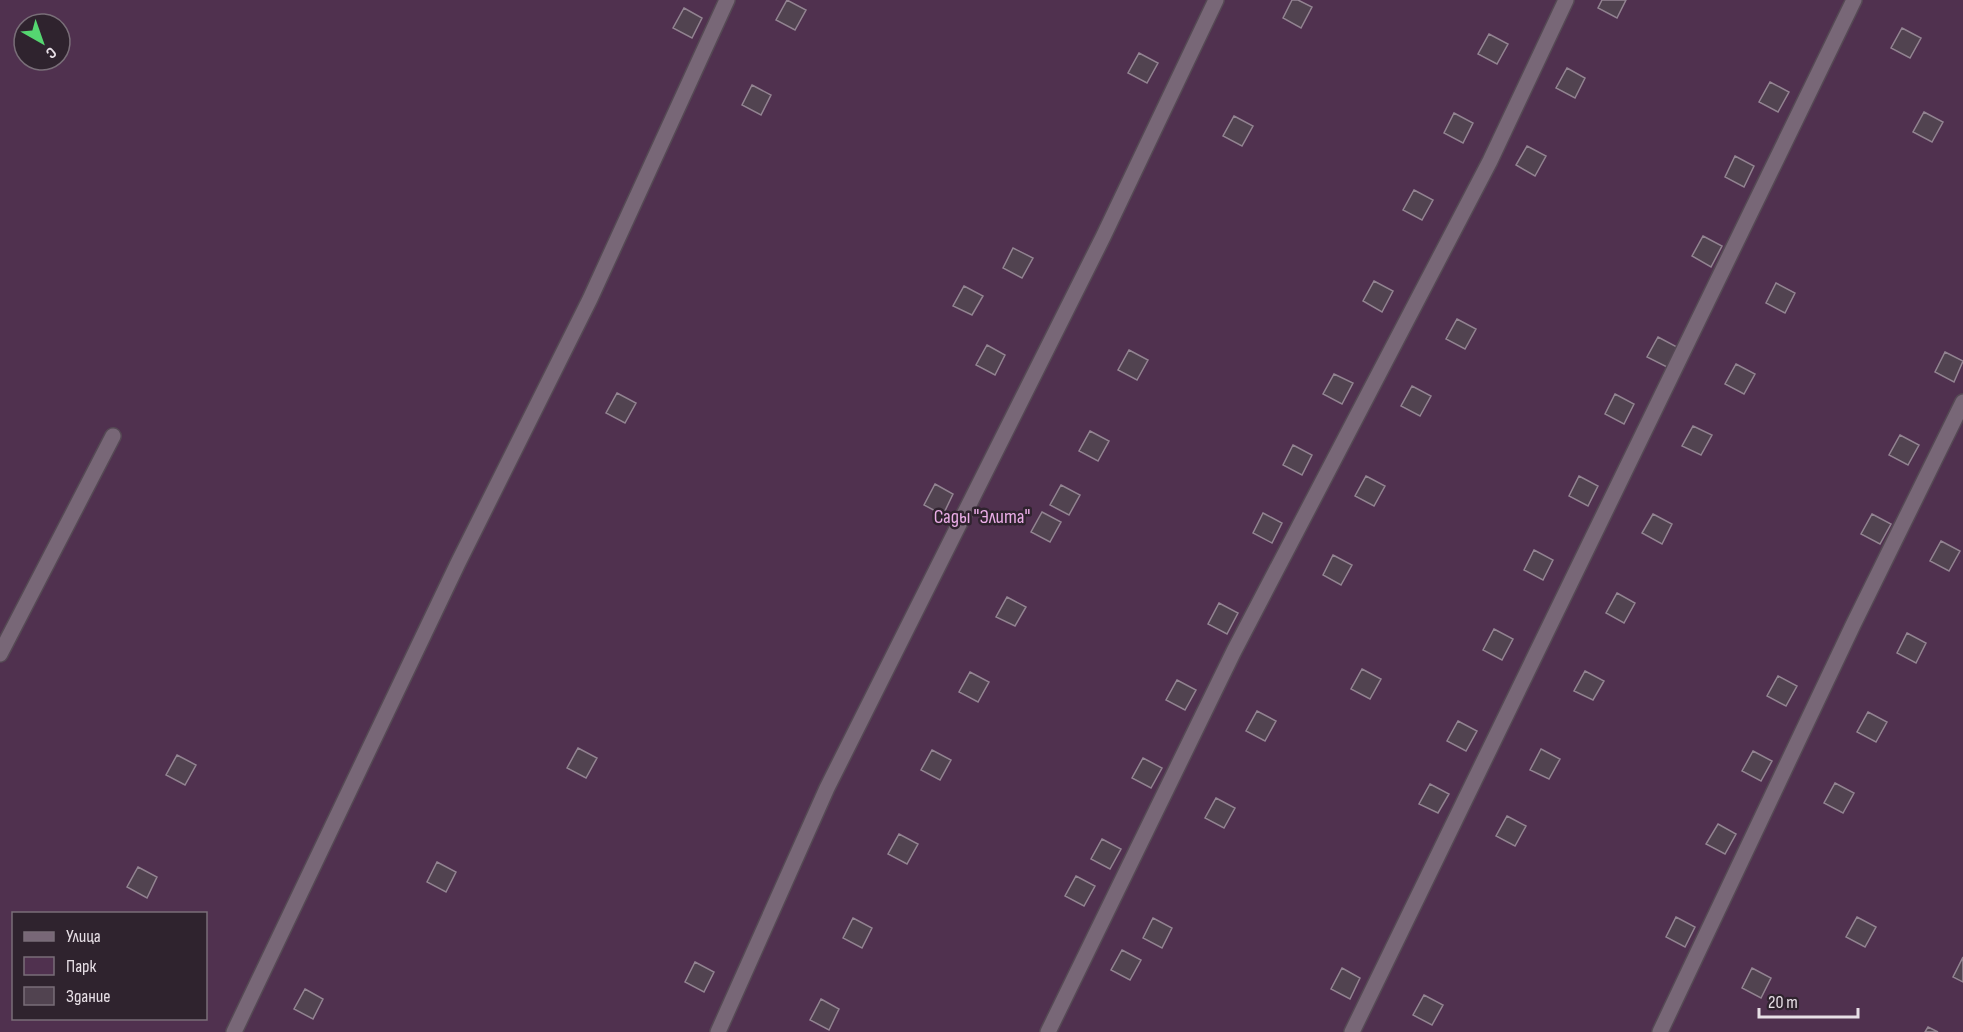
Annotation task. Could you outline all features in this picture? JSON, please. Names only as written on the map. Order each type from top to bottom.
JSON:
[{"type":"lane","points":[[234,1032],[458,563],[590,299],[727,0]]},
{"type":"lane","points":[[718,1032],[827,788],[1103,237],[1216,0]]},
{"type":"lane","points":[[1048,1032],[1234,651],[1490,161],[1566,0]]},
{"type":"lane","points":[[1352,1032],[1854,0]]},
{"type":"lane","points":[[1660,1032],[1853,625],[1963,402]]},
{"type":"lane","points":[[0,654],[113,436]]},
{"type":"green space","name":"Сады \"Элита\"","points":[[0,0],[1963,0],[1963,1032],[0,1032]]},
{"type":"building","points":[[787,0],[806,10],[795,30],[776,20]]},
{"type":"building","points":[[1292,0],[1298,0],[1312,7],[1301,28],[1283,18]]},
{"type":"building","points":[[1602,0],[1626,0],[1617,18],[1598,8]]},
{"type":"building","points":[[684,8],[702,18],[692,38],[673,28]]},
{"type":"building","points":[[1902,28],[1921,38],[1910,58],[1891,48]]},
{"type":"building","points":[[1489,34],[1508,44],[1497,64],[1478,54]]},
{"type":"building","points":[[1139,53],[1158,63],[1147,83],[1128,73]]},
{"type":"building","points":[[1567,68],[1585,78],[1575,98],[1556,88]]},
{"type":"building","points":[[1770,82],[1789,92],[1778,112],[1759,102]]},
{"type":"building","points":[[752,85],[771,95],[761,115],[742,105]]},
{"type":"building","points":[[1924,112],[1943,122],[1932,142],[1913,132]]},
{"type":"building","points":[[1454,113],[1473,123],[1463,143],[1444,133]]},
{"type":"building","points":[[1234,116],[1253,126],[1242,146],[1223,136]]},
{"type":"building","points":[[1527,146],[1546,156],[1535,176],[1516,165]]},
{"type":"building","points":[[1735,156],[1754,166],[1744,187],[1725,177]]},
{"type":"building","points":[[1414,190],[1433,200],[1422,220],[1403,210]]},
{"type":"building","points":[[1703,236],[1722,246],[1711,267],[1692,256]]},
{"type":"building","points":[[1013,248],[1033,258],[1022,278],[1003,268]]},
{"type":"building","points":[[1374,281],[1393,291],[1382,312],[1363,301]]},
{"type":"building","points":[[1776,283],[1795,293],[1785,313],[1766,303]]},
{"type":"building","points":[[964,286],[983,296],[972,315],[953,306]]},
{"type":"building","points":[[1457,319],[1476,329],[1465,349],[1446,339]]},
{"type":"building","points":[[1658,337],[1677,347],[1667,367],[1647,357]]},
{"type":"building","points":[[987,345],[1005,355],[995,375],[976,365]]},
{"type":"building","points":[[1129,350],[1148,360],[1137,380],[1118,370]]},
{"type":"building","points":[[1945,352],[1963,361],[1954,382],[1935,372]]},
{"type":"building","points":[[1736,364],[1755,374],[1744,394],[1725,384]]},
{"type":"building","points":[[1334,374],[1353,383],[1342,404],[1323,394]]},
{"type":"building","points":[[1412,386],[1431,396],[1420,416],[1401,406]]},
{"type":"building","points":[[617,393],[636,403],[625,423],[606,413]]},
{"type":"building","points":[[1615,394],[1634,404],[1624,424],[1605,414]]},
{"type":"building","points":[[1693,426],[1712,435],[1701,455],[1682,446]]},
{"type":"building","points":[[1090,431],[1109,441],[1098,461],[1079,451]]},
{"type":"building","points":[[1900,435],[1919,445],[1908,465],[1889,455]]},
{"type":"building","points":[[1293,445],[1312,455],[1302,475],[1283,465]]},
{"type":"building","points":[[1366,476],[1385,486],[1374,506],[1355,496]]},
{"type":"building","points":[[1579,476],[1598,486],[1588,506],[1569,496]]},
{"type":"building","points":[[935,484],[953,494],[943,515],[924,505]]},
{"type":"building","points":[[1061,485],[1080,495],[1069,515],[1050,505]]},
{"type":"building","points":[[1042,512],[1061,522],[1050,542],[1031,532]]},
{"type":"building","points":[[1263,513],[1282,523],[1272,543],[1253,533]]},
{"type":"building","points":[[1653,514],[1672,524],[1662,544],[1642,533]]},
{"type":"building","points":[[1872,514],[1891,524],[1880,544],[1861,534]]},
{"type":"building","points":[[1941,541],[1960,551],[1949,571],[1930,561]]},
{"type":"building","points":[[1534,550],[1553,560],[1543,580],[1524,570]]},
{"type":"building","points":[[1333,555],[1352,565],[1341,585],[1323,575]]},
{"type":"building","points":[[1617,593],[1635,603],[1624,623],[1606,613]]},
{"type":"building","points":[[1007,597],[1026,607],[1015,626],[996,617]]},
{"type":"building","points":[[1219,603],[1238,613],[1227,634],[1208,624]]},
{"type":"building","points":[[1494,629],[1513,639],[1502,660],[1483,650]]},
{"type":"building","points":[[1907,633],[1926,643],[1916,663],[1897,653]]},
{"type":"building","points":[[1362,669],[1381,679],[1370,699],[1351,689]]},
{"type":"building","points":[[1585,671],[1604,681],[1593,700],[1574,691]]},
{"type":"building","points":[[970,672],[989,682],[978,702],[959,692]]},
{"type":"building","points":[[1778,676],[1797,686],[1786,706],[1767,696]]},
{"type":"building","points":[[1177,680],[1196,690],[1185,710],[1166,700]]},
{"type":"building","points":[[1257,711],[1276,721],[1265,741],[1246,731]]},
{"type":"building","points":[[1868,712],[1887,722],[1876,742],[1857,732]]},
{"type":"building","points":[[1458,721],[1477,731],[1466,751],[1447,741]]},
{"type":"building","points":[[578,748],[597,758],[586,778],[567,768]]},
{"type":"building","points":[[1541,749],[1560,759],[1549,779],[1530,770]]},
{"type":"building","points":[[932,750],[951,760],[940,780],[921,770]]},
{"type":"building","points":[[1753,751],[1772,761],[1761,781],[1742,771]]},
{"type":"building","points":[[177,755],[196,765],[185,785],[166,775]]},
{"type":"building","points":[[1143,758],[1162,768],[1151,788],[1132,778]]},
{"type":"building","points":[[1835,783],[1854,793],[1843,813],[1824,803]]},
{"type":"building","points":[[1430,784],[1449,794],[1438,813],[1419,804]]},
{"type":"building","points":[[1216,798],[1235,808],[1224,828],[1205,818]]},
{"type":"building","points":[[1507,816],[1526,826],[1515,846],[1496,836]]},
{"type":"building","points":[[1718,824],[1736,834],[1725,854],[1706,844]]},
{"type":"building","points":[[899,834],[918,844],[907,864],[888,854]]},
{"type":"building","points":[[1102,839],[1121,849],[1110,869],[1091,859]]},
{"type":"building","points":[[437,862],[456,872],[446,892],[427,882]]},
{"type":"building","points":[[138,867],[157,877],[147,898],[127,887]]},
{"type":"building","points":[[1076,876],[1095,886],[1084,906],[1065,896]]},
{"type":"building","points":[[1676,917],[1695,927],[1685,947],[1666,937]]},
{"type":"building","points":[[1857,917],[1876,927],[1865,947],[1846,937]]},
{"type":"building","points":[[853,918],[872,928],[862,948],[843,938]]},
{"type":"building","points":[[1153,918],[1172,928],[1162,948],[1143,938]]},
{"type":"building","points":[[1122,950],[1141,960],[1130,980],[1111,970]]},
{"type":"building","points":[[1963,957],[1963,982],[1953,977]]},
{"type":"building","points":[[695,962],[714,972],[704,992],[685,982]]},
{"type":"building","points":[[1342,968],[1360,978],[1350,999],[1331,989]]},
{"type":"building","points":[[1752,968],[1771,978],[1761,998],[1742,988]]},
{"type":"building","points":[[305,989],[323,999],[313,1019],[294,1009]]},
{"type":"building","points":[[1424,995],[1443,1005],[1432,1025],[1413,1015]]},
{"type":"building","points":[[821,999],[839,1009],[829,1030],[810,1020]]},
{"type":"building","points":[[1928,1027],[1938,1032],[1925,1032]]}]
